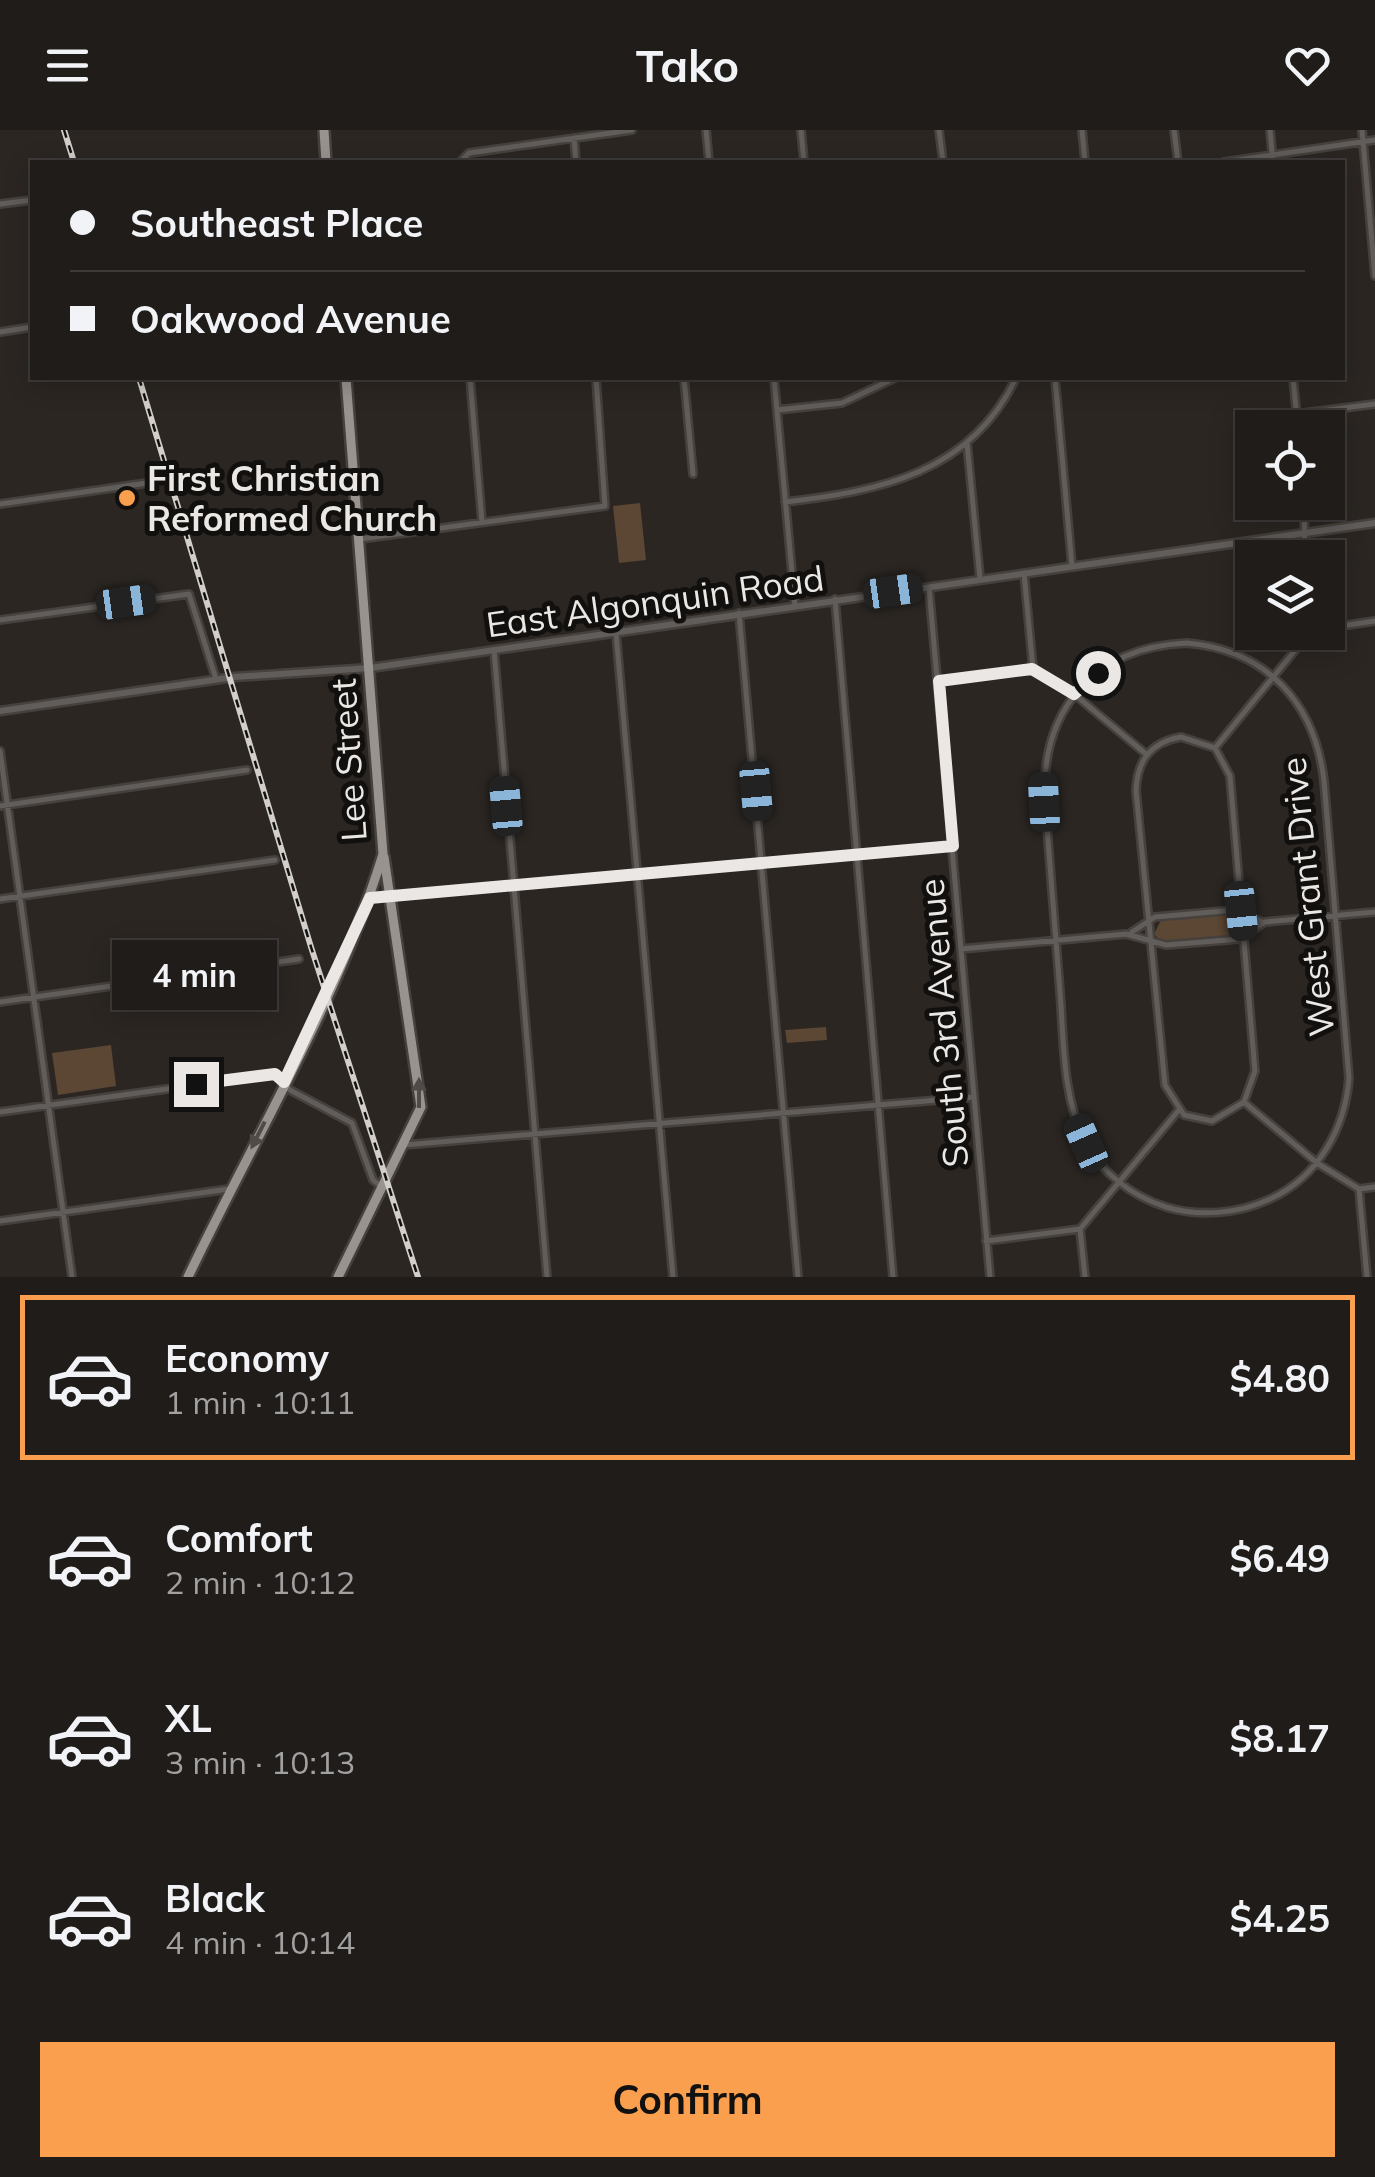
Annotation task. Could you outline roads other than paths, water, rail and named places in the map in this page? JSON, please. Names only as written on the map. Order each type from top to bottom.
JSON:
[{"type":"main road","points":[[324,130],[326,160]]},
{"type":"main road","name":"Lee Street","points":[[188,1277],[370,898],[383,854],[346,380]]},
{"type":"main road","points":[[338,1277],[419,1113],[421,1088],[383,854]]},
{"type":"street","points":[[462,160],[469,152],[632,130]]},
{"type":"street","points":[[706,130],[710,160]]},
{"type":"street","points":[[801,130],[804,160]]},
{"type":"street","points":[[939,130],[942,160]]},
{"type":"street","points":[[1082,130],[1084,160]]},
{"type":"street","points":[[1174,130],[1178,160]]},
{"type":"street","points":[[1270,130],[1273,159],[1375,140]]},
{"type":"street","points":[[1362,130],[1375,276]]},
{"type":"street","points":[[574,138],[576,160]]},
{"type":"street","points":[[0,204],[30,200]]},
{"type":"street","points":[[0,332],[30,327]]},
{"type":"street","points":[[470,380],[482,522]]},
{"type":"street","points":[[360,539],[605,506],[596,380]]},
{"type":"street","points":[[684,380],[693,474]]},
{"type":"street","points":[[774,380],[795,604]]},
{"type":"street","points":[[777,410],[842,403],[891,380]]},
{"type":"street","points":[[786,502],[863,493],[899,483],[967,443],[1014,380]]},
{"type":"street","points":[[1055,380],[1072,566]]},
{"type":"street","points":[[1293,380],[1296,410]]},
{"type":"street","points":[[1328,410],[1375,404]]},
{"type":"street","points":[[967,443],[980,578]]},
{"type":"street","points":[[0,504],[154,482]]},
{"type":"street","points":[[1304,520],[1304,540]]},
{"type":"street","name":"East Algonquin Road","points":[[0,711],[216,679],[370,668],[1375,523]]},
{"type":"street","points":[[1024,573],[1032,669]]},
{"type":"street","name":"South 3rd Avenue","points":[[929,586],[990,1277]]},
{"type":"street","points":[[0,620],[189,594],[216,679]]},
{"type":"street","points":[[835,599],[894,1277]]},
{"type":"street","points":[[739,612],[798,1277]]},
{"type":"street","points":[[1345,625],[1375,621]]},
{"type":"street","points":[[616,631],[673,1277]]},
{"type":"street","name":"West Grant Drive","points":[[1074,694],[1112,662],[1165,644],[1207,645],[1231,652],[1274,676],[1302,709],[1322,757],[1348,1091],[1340,1122],[1317,1162]]},
{"type":"street","points":[[494,650],[547,1277]]},
{"type":"street","points":[[1215,748],[1295,650]]},
{"type":"street","points":[[939,681],[1032,669],[1074,694],[1146,754]]},
{"type":"street","points":[[1074,694],[1049,740],[1043,772],[1072,1109],[1086,1143],[1117,1181],[1171,1208],[1221,1212],[1270,1199],[1317,1162]]},
{"type":"street","points":[[1181,737],[1215,748],[1230,776],[1255,1071],[1244,1102],[1212,1121],[1192,1118],[1178,1110],[1163,1076],[1136,790],[1138,770],[1146,754],[1159,744],[1181,737]]},
{"type":"street","points":[[0,750],[4,805],[72,1277]]},
{"type":"street","points":[[4,805],[247,770]]},
{"type":"street","points":[[370,898],[953,846]]},
{"type":"street","points":[[0,899],[276,860]]},
{"type":"street","points":[[961,949],[1126,934],[1148,920],[1241,911],[1265,922],[1375,912]]},
{"type":"street","points":[[1126,934],[1150,944],[1244,937],[1265,922]]},
{"type":"street","points":[[0,1002],[299,959]]},
{"type":"street","points":[[0,1112],[275,1074],[352,1123],[373,1180],[382,1187]]},
{"type":"street","points":[[404,1145],[974,1097]]},
{"type":"street","points":[[1244,1102],[1317,1162],[1359,1189],[1375,1187]]},
{"type":"street","points":[[1085,1277],[1080,1229],[1178,1110]]},
{"type":"street","points":[[0,1221],[230,1189]]},
{"type":"street","points":[[1359,1189],[1367,1277]]},
{"type":"street","points":[[986,1241],[1080,1229]]},
{"type":"railway","points":[[64,130],[73,160]]},
{"type":"railway","points":[[140,380],[311,947],[418,1277]]},
{"type":"place","name":"First Christian Reformed Church","points":[[127,498]]}]
